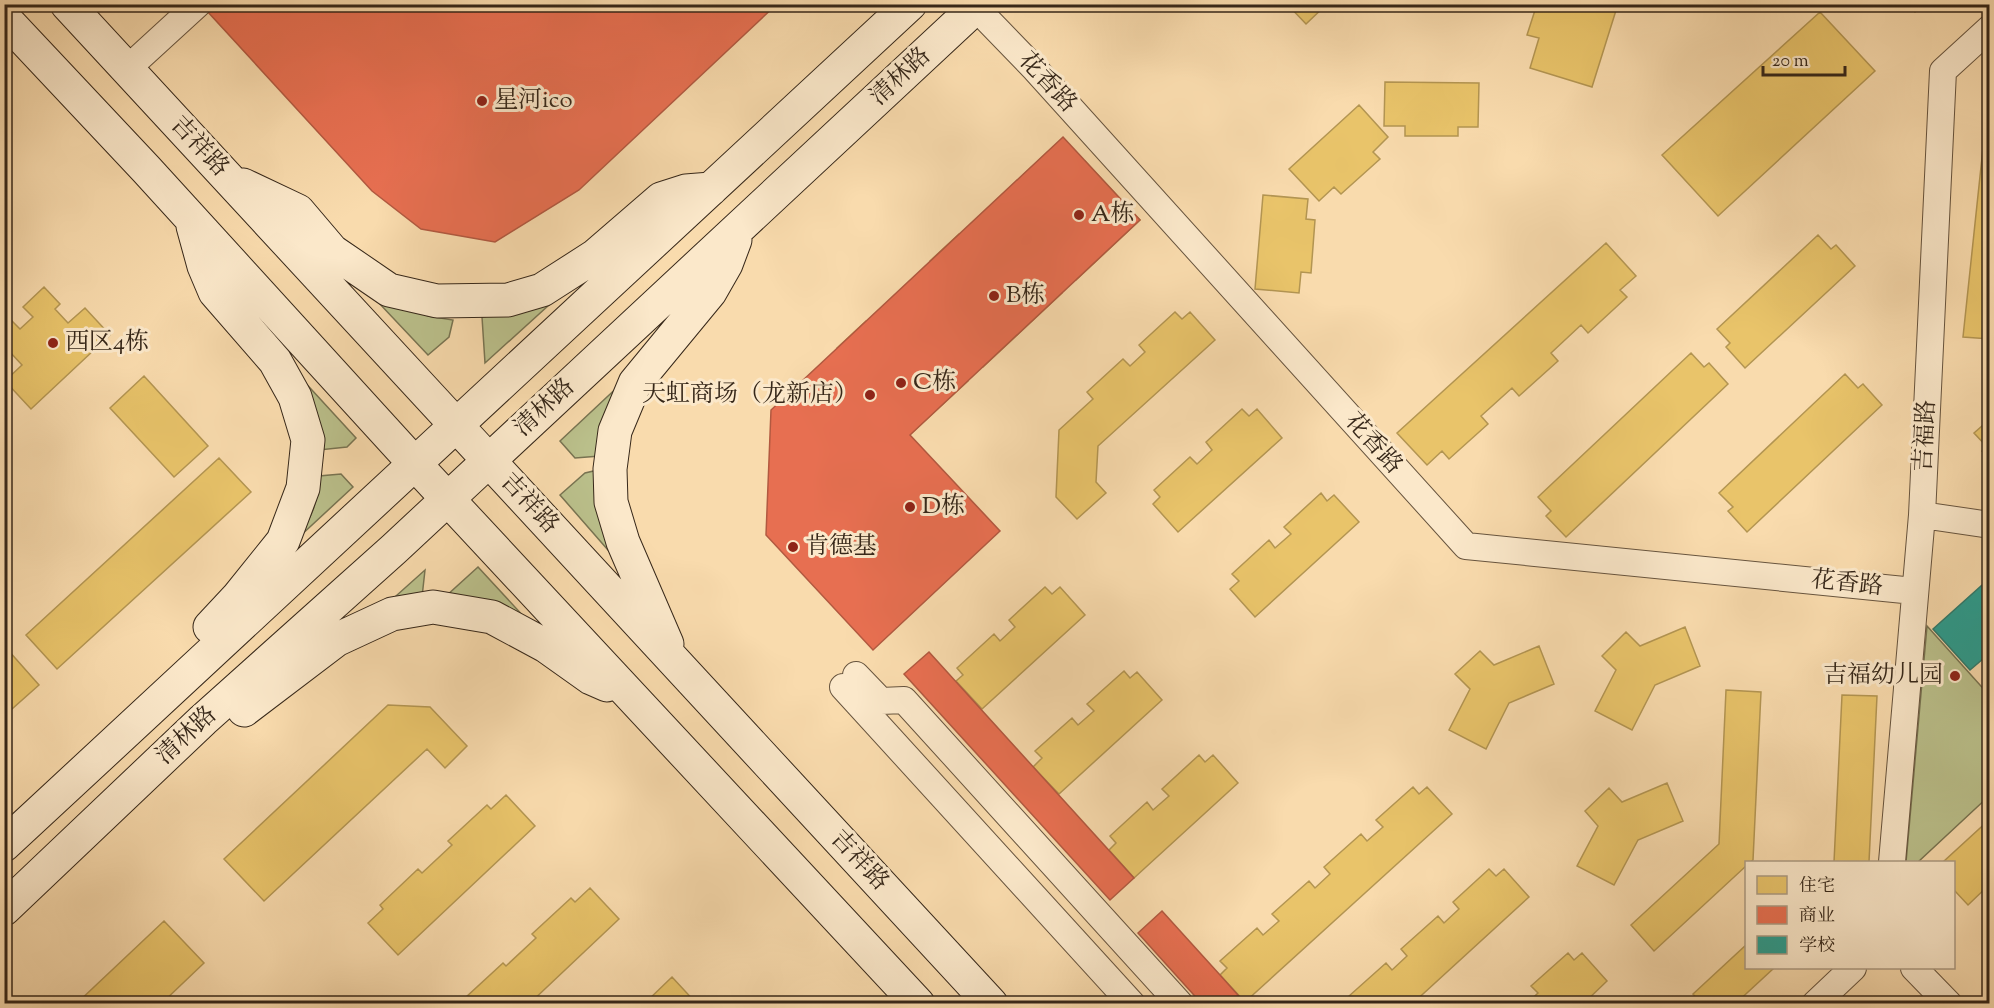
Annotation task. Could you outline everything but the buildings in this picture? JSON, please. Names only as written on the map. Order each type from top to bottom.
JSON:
[{"type":"main road","name":"吉祥路","points":[[67,4],[991,1004]]},
{"type":"main road","name":"清林路","points":[[4,845],[910,4]]},
{"type":"main road","name":"清林路","points":[[4,909],[203,720],[447,499],[978,6]]},
{"type":"main road","points":[[4,18],[447,499],[636,699],[918,1004]]},
{"type":"main road","points":[[808,164],[782,174],[768,185],[758,188],[753,182],[756,171],[814,113],[834,75]]},
{"type":"main road","points":[[228,178],[262,192],[298,211],[332,251],[389,290],[437,301],[508,300],[542,290],[595,256],[661,199],[686,191],[711,189]]},
{"type":"main road","points":[[174,688],[184,659],[283,541],[303,488],[308,440],[295,397],[275,361],[215,292],[204,266],[191,219]]},
{"type":"main road","points":[[675,663],[656,614],[623,542],[612,502],[610,469],[615,431],[635,383],[710,292],[726,264],[740,227]]},
{"type":"main road","points":[[203,720],[225,718],[244,710],[336,640],[392,614],[433,607],[492,617],[546,646],[591,678],[636,699]]},
{"type":"street","points":[[127,69],[198,4]]},
{"type":"street","name":"花香路","points":[[978,6],[1466,546],[1914,591]]},
{"type":"street","name":"吉福路","points":[[1892,861],[1922,515],[1943,71],[1989,28]]},
{"type":"street","points":[[1922,515],[1989,525]]},
{"type":"street","points":[[1132,1004],[850,681],[881,700],[904,699],[1180,1004]]},
{"type":"street","points":[[1815,1004],[1852,969]]},
{"type":"street","points":[[1915,969],[1949,1004]]},
{"type":"green space","points":[[361,284],[428,316],[453,320],[449,337],[428,355]]},
{"type":"green space","points":[[560,295],[485,363],[482,317],[512,312]]},
{"type":"green space","points":[[639,367],[600,456],[575,458],[560,441]]},
{"type":"green space","points":[[300,377],[356,438],[347,447],[319,450],[316,412]]},
{"type":"green space","points":[[598,470],[635,581],[560,495],[585,473]]},
{"type":"green space","points":[[341,474],[353,487],[298,538],[313,509],[319,476]]},
{"type":"green space","points":[[478,567],[538,632],[445,597]]},
{"type":"green space","points":[[425,570],[422,597],[368,621]]},
{"type":"green space","name":"吉福幼儿园","points":[[1927,626],[1989,695],[1989,796],[1919,861],[1906,861]]},
{"type":"place","name":"星河ico","points":[[482,101]]},
{"type":"place","name":"A栋","points":[[1079,215]]},
{"type":"place","name":"B栋","points":[[994,296]]},
{"type":"place","name":"西区4栋","points":[[53,343]]},
{"type":"place","name":"C栋","points":[[901,383]]},
{"type":"place","name":"天虹商场（龙新店）","points":[[870,395]]},
{"type":"place","name":"D栋","points":[[910,507]]},
{"type":"place","name":"肯德基","points":[[793,547]]},
{"type":"place","name":"吉福幼儿园","points":[[1955,676]]}]
